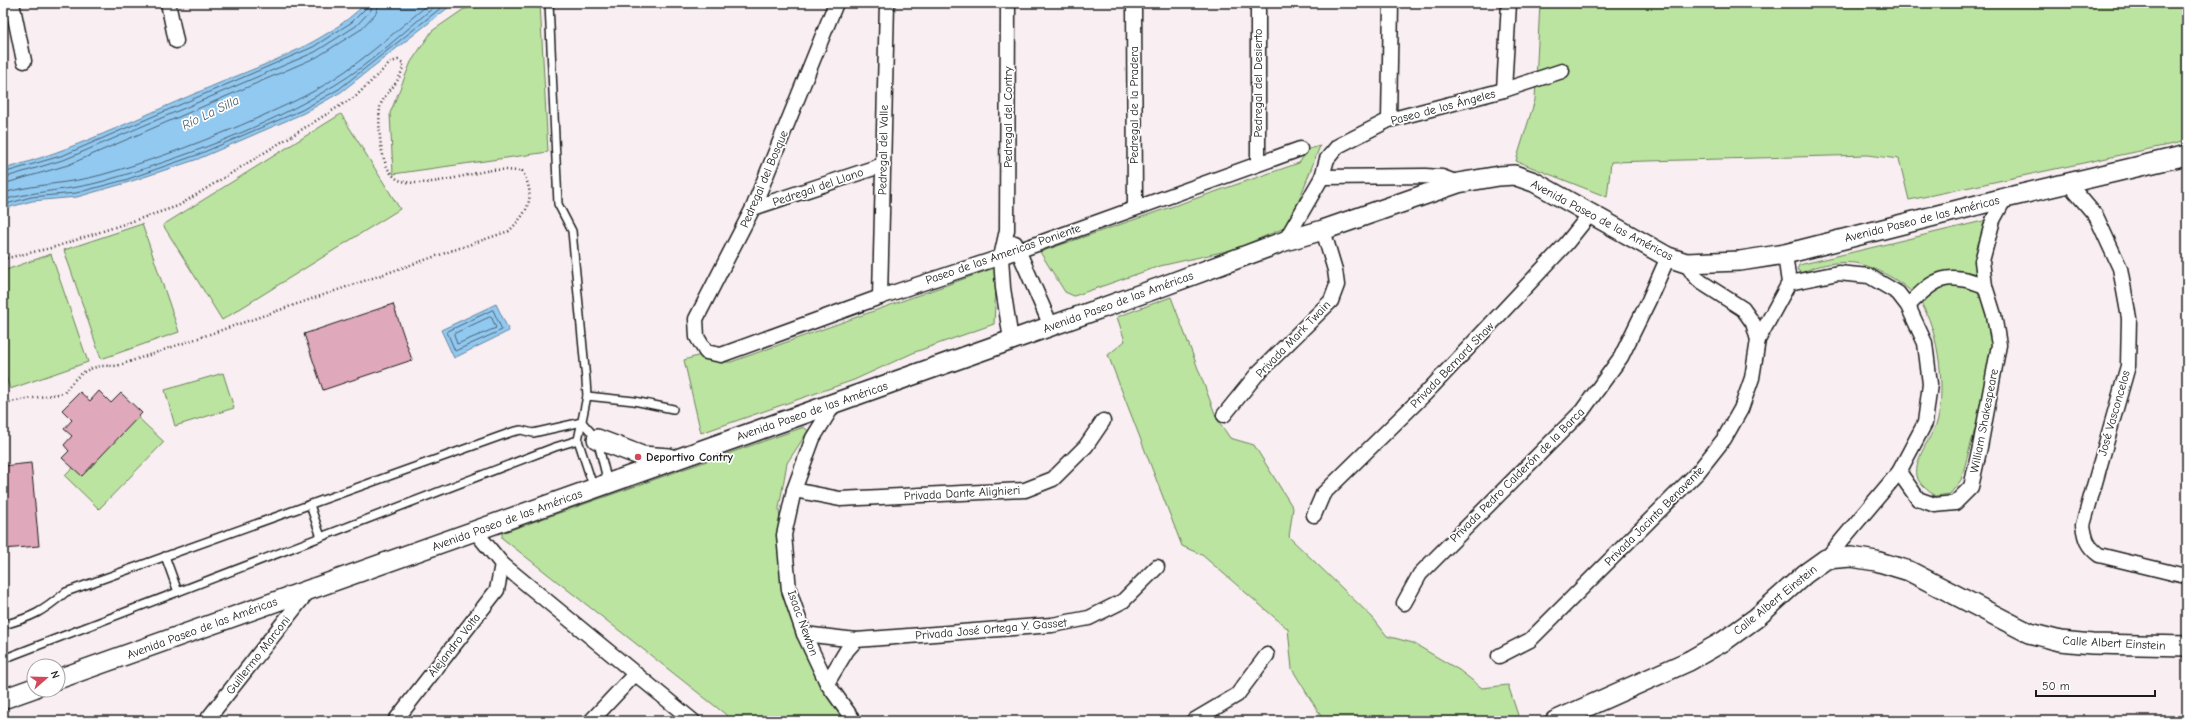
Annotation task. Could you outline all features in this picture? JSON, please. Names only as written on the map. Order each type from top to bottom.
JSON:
[{"type":"street","points":[[12,3],[24,61]]},
{"type":"street","points":[[168,3],[176,41]]},
{"type":"street","name":"Pedregal del Bosque","points":[[706,352],[697,337],[696,319],[753,208],[836,3]]},
{"type":"street","name":"Pedregal del Valle","points":[[880,297],[887,3]]},
{"type":"street","name":"Pedregal del Contry","points":[[1008,3],[1007,230],[1001,257],[1003,288],[1011,340]]},
{"type":"street","name":"Pedregal de la Pradera","points":[[1134,3],[1135,207]]},
{"type":"street","name":"Pedregal del Desierto","points":[[1258,3],[1258,163]]},
{"type":"street","points":[[1389,120],[1391,3]]},
{"type":"street","points":[[1504,90],[1509,3]]},
{"type":"street","name":"Paseo de los Ángeles","points":[[1285,240],[1322,177],[1328,160],[1338,146],[1389,120],[1504,90],[1562,71]]},
{"type":"street","name":"Paseo de las Americas Poniente","points":[[706,352],[722,355],[880,297],[1001,257],[1135,207],[1300,149]]},
{"type":"street","name":"Avenida Paseo de las Américas","points":[[66,676],[677,458],[834,404],[1158,288],[1285,240],[1323,230],[1458,183],[1486,177],[1514,175],[1534,182],[1668,257],[1686,262],[1740,261],[1785,254],[2005,198],[2187,155]]},
{"type":"street","name":"Pedregal del Llano","points":[[753,208],[883,165]]},
{"type":"street","points":[[1322,177],[1425,176],[1442,177],[1458,183]]},
{"type":"street","name":"José Vasconcelos","points":[[2068,183],[2096,216],[2120,268],[2129,318],[2128,366],[2083,525],[2084,538],[2090,548],[2099,555],[2184,574]]},
{"type":"street","name":"William Shakespeare","points":[[1899,472],[1918,499],[1935,505],[1955,503],[1971,487],[1999,345],[1994,315],[1985,286],[1982,261],[1993,220],[2005,198]]},
{"type":"street","name":"Privada Bernard Shaw","points":[[1314,515],[1323,494],[1426,393],[1566,244],[1590,214]]},
{"type":"street","points":[[1007,230],[1019,250],[1051,326]]},
{"type":"street","name":"Privada Mark Twain","points":[[1224,415],[1258,373],[1331,301],[1337,285],[1335,270],[1323,230]]},
{"type":"street","points":[[1785,254],[1789,283],[1838,273],[1869,276],[1898,293],[1908,306],[1924,343],[1930,384],[1925,423],[1899,472],[1826,559]]},
{"type":"street","name":"Privada Pedro Calderón de la Barca","points":[[1404,603],[1420,574],[1582,411],[1621,357],[1668,257]]},
{"type":"street","name":"Privada Jacinto Benavente","points":[[1686,262],[1694,275],[1701,282],[1743,309],[1753,323],[1758,340]]},
{"type":"street","points":[[1908,306],[1921,292],[1936,282],[1954,277],[1985,286]]},
{"type":"street","name":"Privada Jacinto Benavente","points":[[1499,656],[1530,640],[1698,472],[1724,439],[1741,409],[1752,378],[1758,340],[1789,283]]},
{"type":"street","name":"Isaac Newton","points":[[834,404],[813,438],[794,490],[784,535],[789,590],[804,634],[827,683],[854,721]]},
{"type":"street","name":"Privada Dante Alighieri","points":[[794,490],[840,499],[1025,490],[1053,479],[1086,446],[1103,421]]},
{"type":"street","points":[[588,439],[642,456],[677,458]]},
{"type":"street","points":[[475,531],[502,564],[634,675],[693,721]]},
{"type":"street","name":"Calle Albert Einstein","points":[[1555,721],[1689,661],[1724,641],[1756,618],[1805,574],[1826,559],[1858,558],[1876,561],[1909,571],[2029,633],[2060,641],[2092,644],[2187,646]]},
{"type":"street","name":"Alejandro Volta","points":[[395,721],[497,590],[502,564]]},
{"type":"street","name":"Privada José Ortega Y. Gasset","points":[[804,634],[856,640],[1052,625],[1089,618],[1123,601],[1157,567]]},
{"type":"street","name":"Guillermo Marconi","points":[[206,721],[310,589]]},
{"type":"street","points":[[827,683],[847,650],[856,640]]},
{"type":"street","points":[[1193,721],[1237,695],[1267,655]]},
{"type":"street","points":[[591,721],[634,675]]},
{"type":"street","points":[[3,699],[26,691]]},
{"type":"lane","points":[[549,3],[558,204],[572,231],[587,396],[582,422],[601,486]]},
{"type":"lane","points":[[587,396],[634,401],[673,409]]},
{"type":"lane","points":[[582,422],[601,486]]},
{"type":"lane","points":[[3,625],[30,618],[45,609],[66,592],[512,432],[521,430],[533,433],[582,422]]},
{"type":"lane","points":[[3,659],[555,447],[588,439]]},
{"type":"lane","points":[[310,505],[321,537]]},
{"type":"lane","points":[[165,556],[178,592]]},
{"type":"path","points":[[3,259],[55,247],[178,206],[356,96],[391,62],[398,60],[403,63],[403,70],[380,106],[382,151],[387,170],[400,181],[417,183],[494,170],[522,171],[527,179],[530,197],[526,214],[509,231],[117,366],[100,365],[76,376],[64,393],[3,403]]},
{"type":"green space","points":[[499,3],[540,3],[548,152],[393,174],[390,113],[411,62],[432,31],[464,9]]},
{"type":"green space","points":[[1540,3],[2187,3],[2187,141],[1909,200],[1899,159],[1867,155],[1611,162],[1607,197],[1516,161],[1535,100]]},
{"type":"green space","points":[[341,114],[400,209],[222,320],[163,225]]},
{"type":"green space","points":[[1320,146],[1289,226],[1235,249],[1160,266],[1074,296],[1065,292],[1040,252],[1299,163],[1309,149]]},
{"type":"green space","points":[[1987,220],[1977,247],[1984,301],[1995,346],[1990,374],[1961,480],[1950,494],[1935,496],[1922,485],[1917,476],[1920,455],[1937,422],[1941,392],[1938,355],[1929,320],[1922,305],[1914,294],[1898,281],[1880,271],[1860,264],[1834,263],[1817,267],[1802,273],[1797,270],[1799,265]]},
{"type":"green space","points":[[142,224],[179,332],[101,359],[64,250]]},
{"type":"green space","points":[[51,254],[88,362],[10,389],[3,367],[3,271]]},
{"type":"green space","points":[[997,267],[994,324],[915,352],[854,380],[701,433],[684,360],[704,354],[718,362],[731,362]]},
{"type":"green space","points":[[1171,297],[1217,419],[1230,438],[1254,445],[1293,508],[1289,537],[1373,618],[1387,636],[1413,643],[1459,670],[1482,688],[1508,685],[1520,721],[1324,721],[1292,669],[1288,629],[1202,555],[1182,546],[1108,355],[1125,341],[1117,317]]},
{"type":"green space","points":[[223,373],[234,408],[175,426],[165,390]]},
{"type":"green space","points":[[129,409],[164,442],[99,509],[65,476]]},
{"type":"green space","points":[[804,427],[808,431],[787,463],[779,508],[782,554],[791,605],[849,721],[734,721],[502,538],[502,533]]},
{"type":"water","name":"Río La Silla","points":[[366,3],[454,3],[341,92],[304,113],[198,159],[126,183],[77,197],[32,201],[3,209],[3,169],[29,162],[79,144],[288,54],[329,32],[348,19]]},
{"type":"water","points":[[496,304],[509,331],[454,358],[441,330]]},
{"type":"building","points":[[393,304],[412,360],[323,390],[304,334]]},
{"type":"building","points":[[99,391],[111,403],[121,393],[142,413],[82,476],[62,458],[69,451],[64,445],[72,436],[64,429],[72,420],[62,410],[80,392],[90,401]]},
{"type":"building","points":[[31,463],[39,546],[3,549],[3,466]]},
{"type":"place","name":"Deportivo Contry","points":[[638,457]]}]
